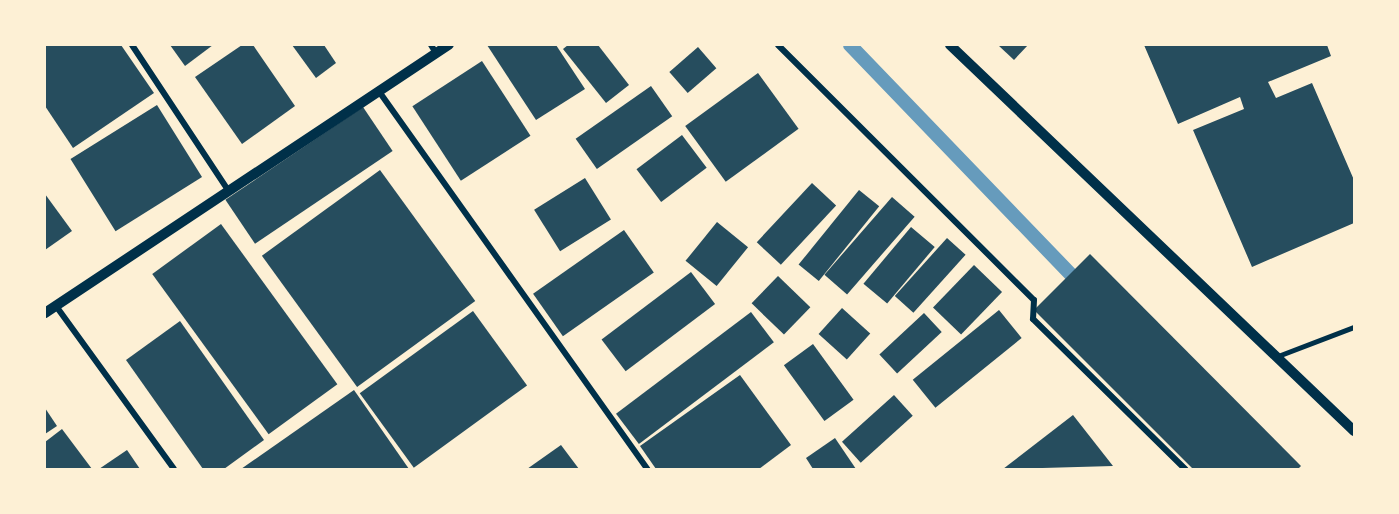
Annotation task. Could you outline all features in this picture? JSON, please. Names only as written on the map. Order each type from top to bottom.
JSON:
[{"type":"street","points":[[132,45],[228,190]]},
{"type":"street","points":[[45,313],[378,90],[433,49],[449,45]]},
{"type":"street","points":[[778,45],[1034,300],[1033,319],[1185,469]]},
{"type":"street","points":[[950,45],[1354,431]]},
{"type":"street","points":[[378,90],[647,469]]},
{"type":"street","points":[[56,306],[174,469]]},
{"type":"lane","points":[[1276,356],[1354,327]]},
{"type":"lane","points":[[1349,330],[1354,336]]},
{"type":"building","points":[[45,45],[121,45],[154,93],[73,148],[45,106]]},
{"type":"building","points":[[170,45],[213,45],[185,66]]},
{"type":"building","points":[[242,45],[253,45],[295,106],[242,144],[195,77]]},
{"type":"building","points":[[292,45],[324,45],[336,63],[316,78]]},
{"type":"building","points":[[487,45],[556,45],[585,89],[536,120]]},
{"type":"building","points":[[568,45],[598,45],[629,85],[606,103],[563,49]]},
{"type":"building","points":[[998,45],[1028,45],[1014,60]]},
{"type":"building","points":[[1144,45],[1327,45],[1331,56],[1268,82],[1276,98],[1312,83],[1354,180],[1354,223],[1252,267],[1193,130],[1244,109],[1240,97],[1178,124]]},
{"type":"building","points":[[698,47],[716,68],[688,93],[669,72]]},
{"type":"building","points":[[482,61],[530,136],[461,181],[412,106]]},
{"type":"building","points":[[758,73],[799,129],[726,182],[685,126]]},
{"type":"building","points":[[651,86],[672,116],[597,169],[576,139]]},
{"type":"building","points":[[157,105],[202,177],[116,231],[70,159]]},
{"type":"building","points":[[363,107],[393,151],[255,244],[225,200]]},
{"type":"building","points":[[682,135],[707,168],[661,202],[636,169]]},
{"type":"building","points":[[380,170],[475,301],[357,387],[262,256]]},
{"type":"building","points":[[585,178],[611,220],[560,251],[534,210]]},
{"type":"building","points":[[812,183],[836,206],[781,265],[757,242]]},
{"type":"building","points":[[859,190],[879,206],[819,281],[799,265]]},
{"type":"building","points":[[45,194],[72,231],[45,250]]},
{"type":"building","points":[[892,197],[915,217],[847,294],[824,275]]},
{"type":"building","points":[[717,222],[748,247],[717,286],[686,261]]},
{"type":"building","points":[[221,224],[337,384],[269,434],[152,274]]},
{"type":"building","points":[[911,227],[935,247],[887,304],[863,284]]},
{"type":"building","points":[[624,230],[654,273],[563,336],[533,294]]},
{"type":"building","points":[[947,238],[966,255],[913,313],[895,296]]},
{"type":"building","points":[[1090,254],[1301,466],[1298,469],[1193,469],[1034,310]]},
{"type":"building","points":[[974,265],[1002,292],[961,335],[933,307]]},
{"type":"building","points":[[691,272],[715,304],[626,371],[602,339]]},
{"type":"building","points":[[778,276],[810,307],[784,335],[752,303]]},
{"type":"building","points":[[842,308],[870,333],[847,359],[819,334]]},
{"type":"building","points":[[999,310],[1022,338],[935,408],[913,380]]},
{"type":"building","points":[[473,311],[527,385],[414,468],[360,393]]},
{"type":"building","points":[[751,312],[774,342],[639,444],[616,414]]},
{"type":"building","points":[[924,313],[942,332],[897,374],[879,355]]},
{"type":"building","points":[[180,321],[264,440],[224,469],[203,469],[126,360]]},
{"type":"building","points":[[813,344],[854,400],[824,421],[784,365]]},
{"type":"building","points":[[740,375],[791,445],[759,469],[656,469],[640,446]]},
{"type":"building","points":[[354,390],[409,469],[241,469]]},
{"type":"building","points":[[894,395],[913,416],[861,463],[842,442]]},
{"type":"building","points":[[45,408],[57,426],[45,434]]},
{"type":"building","points":[[1073,415],[1113,466],[1003,469]]},
{"type":"building","points":[[62,429],[92,469],[45,469],[45,442]]},
{"type":"building","points":[[835,438],[856,469],[813,469],[806,458]]},
{"type":"building","points":[[561,445],[579,469],[527,469]]},
{"type":"building","points":[[127,450],[140,469],[99,469]]},
{"type":"waterway","points":[[850,45],[1082,286]]}]
